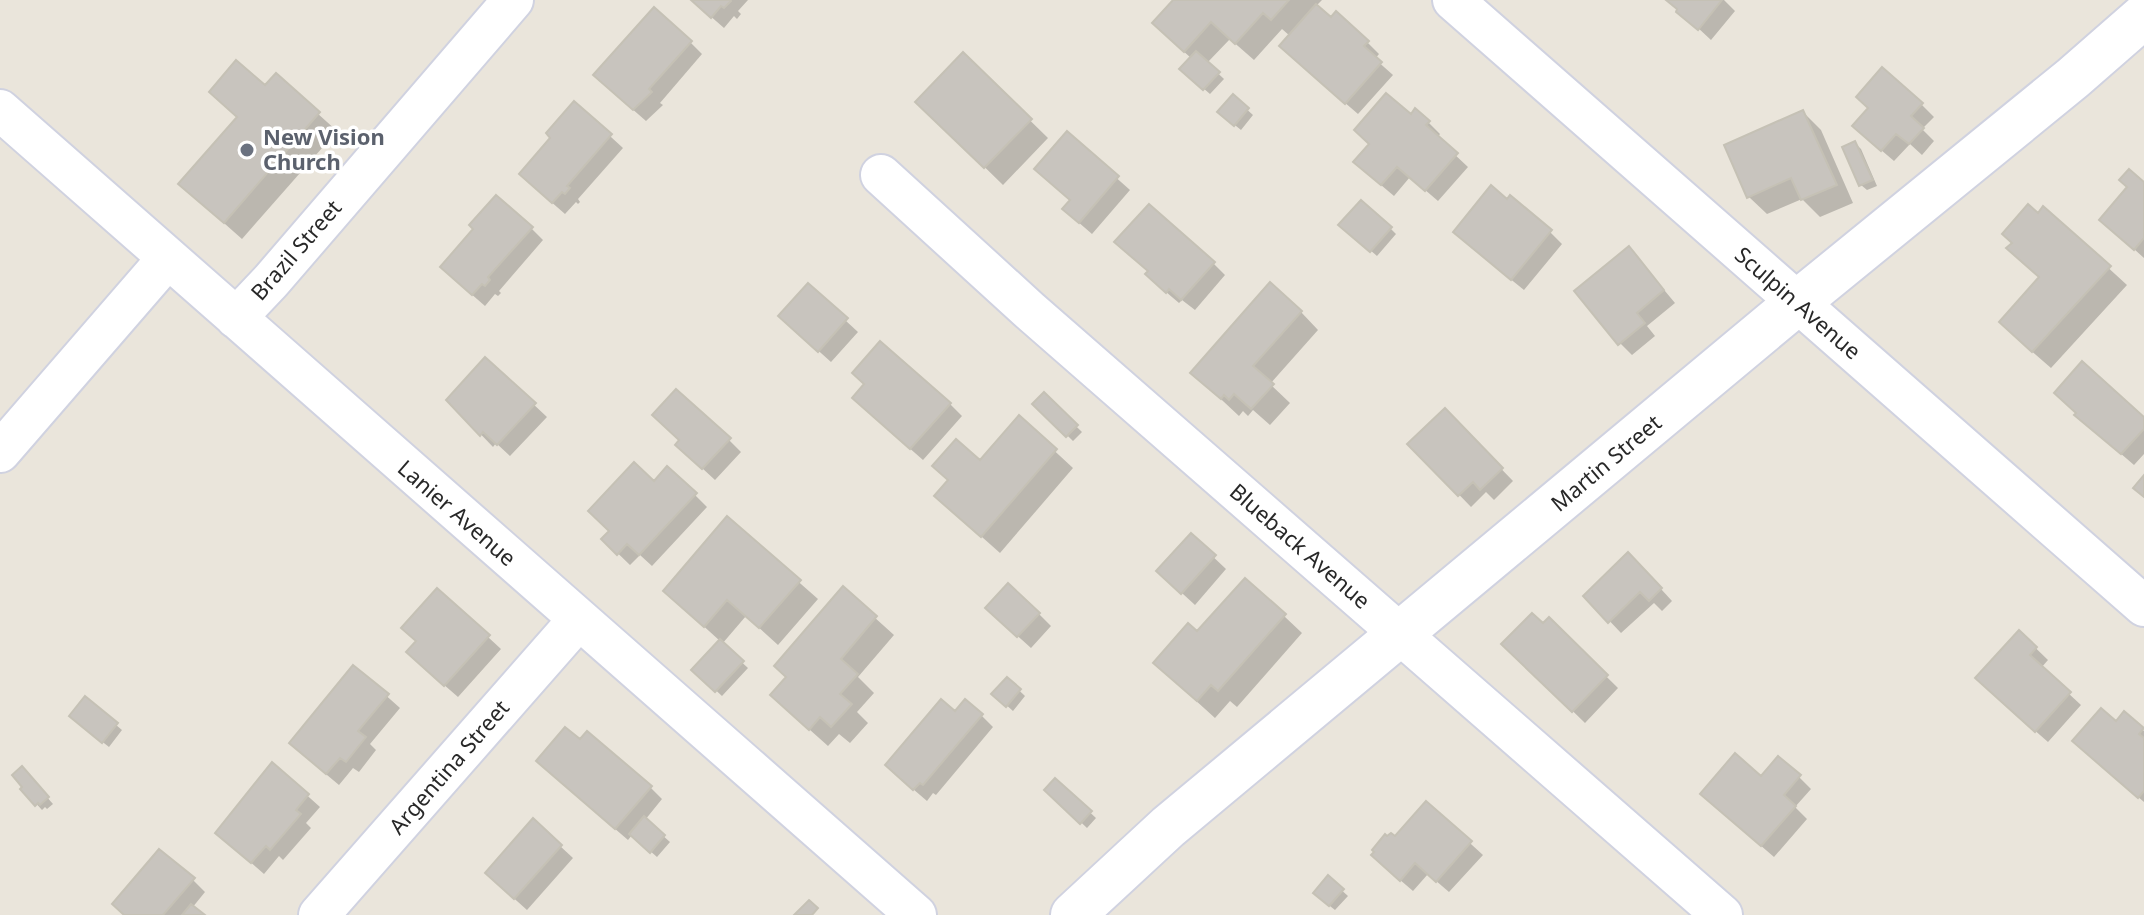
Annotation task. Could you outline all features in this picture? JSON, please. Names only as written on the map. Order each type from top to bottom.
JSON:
[{"type":"street","name":"Brazil Street","points":[[236,318],[513,0]]},
{"type":"street","name":"Sculpin Avenue","points":[[1453,0],[2144,606]]},
{"type":"street","name":"Martin Street","points":[[1073,915],[1168,827],[2144,16]]},
{"type":"street","name":"Lanier Avenue","points":[[0,110],[916,915]]},
{"type":"street","name":"Blueback Avenue","points":[[881,175],[1041,321],[1722,915]]},
{"type":"street","points":[[0,452],[168,258]]},
{"type":"street","name":"Argentina Street","points":[[319,915],[579,619]]},
{"type":"building","points":[[691,0],[731,1],[724,8],[721,6],[711,18]]},
{"type":"building","points":[[1173,0],[1289,0],[1271,20],[1263,13],[1235,44],[1211,22],[1184,52],[1152,23]]},
{"type":"building","points":[[1666,0],[1722,0],[1698,30]]},
{"type":"building","points":[[1316,4],[1331,17],[1336,11],[1369,41],[1364,46],[1382,62],[1345,104],[1279,46]]},
{"type":"building","points":[[654,7],[692,41],[649,89],[652,92],[633,110],[593,75]]},
{"type":"building","points":[[1196,51],[1220,72],[1203,90],[1179,69]]},
{"type":"building","points":[[963,52],[1032,119],[984,168],[915,102]]},
{"type":"building","name":"New Vision Church","points":[[236,60],[265,85],[276,73],[320,112],[224,223],[178,184],[237,117],[209,92]]},
{"type":"building","points":[[1882,67],[1923,103],[1911,116],[1924,128],[1909,144],[1896,134],[1881,151],[1852,126],[1868,108],[1856,97]]},
{"type":"building","points":[[1386,93],[1411,114],[1415,108],[1430,121],[1426,125],[1458,153],[1425,191],[1397,167],[1381,185],[1353,162],[1369,144],[1354,130]]},
{"type":"building","points":[[1233,94],[1249,108],[1234,126],[1217,112]]},
{"type":"building","points":[[574,101],[612,134],[567,186],[570,188],[565,194],[562,192],[552,203],[519,174],[550,138],[546,133]]},
{"type":"building","points":[[1803,110],[1837,185],[1801,200],[1791,178],[1747,198],[1724,145]]},
{"type":"building","points":[[1067,131],[1119,176],[1079,223],[1062,209],[1070,200],[1034,169]]},
{"type":"building","points":[[1855,141],[1873,180],[1859,186],[1842,147]]},
{"type":"building","points":[[2129,169],[2144,182],[2144,238],[2134,250],[2099,220],[2127,187],[2119,180]]},
{"type":"building","points":[[1491,185],[1507,199],[1510,195],[1552,230],[1511,280],[1453,232]]},
{"type":"building","points":[[496,195],[533,227],[488,277],[490,280],[485,286],[482,284],[472,295],[440,267],[473,229],[469,225]]},
{"type":"building","points":[[1361,200],[1392,227],[1370,252],[1338,225]]},
{"type":"building","points":[[1149,204],[1215,262],[1181,300],[1169,289],[1166,293],[1145,274],[1148,271],[1114,242]]},
{"type":"building","points":[[2028,204],[2038,213],[2043,206],[2111,266],[2032,352],[1999,322],[2039,277],[2006,248],[2012,243],[2002,234]]},
{"type":"building","points":[[1629,246],[1664,290],[1637,313],[1645,323],[1618,345],[1574,291]]},
{"type":"building","points":[[1270,282],[1302,311],[1253,366],[1274,384],[1251,409],[1234,394],[1229,400],[1224,395],[1221,399],[1190,373]]},
{"type":"building","points":[[808,283],[848,318],[818,352],[778,316]]},
{"type":"building","points":[[880,341],[951,403],[910,449],[852,398],[864,384],[852,373]]},
{"type":"building","points":[[485,357],[536,403],[497,445],[483,432],[480,436],[446,400]]},
{"type":"building","points":[[2082,361],[2144,417],[2144,429],[2121,454],[2074,415],[2076,413],[2054,393]]},
{"type":"building","points":[[676,389],[731,438],[702,469],[675,445],[679,440],[652,415]]},
{"type":"building","points":[[1044,392],[1078,425],[1066,437],[1032,404]]},
{"type":"building","points":[[1445,408],[1503,468],[1480,490],[1473,482],[1458,496],[1407,444]]},
{"type":"building","points":[[1019,415],[1057,449],[981,537],[934,496],[948,480],[932,466],[956,439],[980,460]]},
{"type":"building","points":[[634,462],[654,481],[667,466],[697,493],[639,555],[627,544],[617,555],[601,539],[609,531],[588,511]]},
{"type":"building","points":[[2144,475],[2144,497],[2133,488]]},
{"type":"building","points":[[727,516],[801,580],[759,628],[727,600],[704,627],[663,591]]},
{"type":"building","points":[[1191,533],[1216,555],[1181,594],[1156,571]]},
{"type":"building","points":[[1628,552],[1662,588],[1649,601],[1640,592],[1608,623],[1583,596]]},
{"type":"building","points":[[1245,578],[1286,614],[1218,691],[1211,685],[1197,701],[1153,663],[1188,623],[1197,631]]},
{"type":"building","points":[[1008,583],[1040,613],[1017,637],[985,608]]},
{"type":"building","points":[[843,586],[877,616],[841,659],[858,674],[840,694],[852,704],[831,727],[820,717],[809,730],[770,695],[786,677],[774,666]]},
{"type":"building","points":[[437,588],[490,635],[444,686],[406,652],[416,641],[401,628]]},
{"type":"building","points":[[1532,613],[1543,623],[1549,617],[1608,675],[1572,712],[1501,644]]},
{"type":"building","points":[[2019,630],[2037,647],[2030,655],[2071,692],[2035,732],[1975,678]]},
{"type":"building","points":[[720,639],[744,661],[715,692],[691,670]]},
{"type":"building","points":[[353,665],[389,694],[358,731],[366,737],[346,762],[340,758],[326,774],[289,743]]},
{"type":"building","points":[[1007,677],[1021,689],[1006,707],[991,694]]},
{"type":"building","points":[[85,696],[118,723],[102,743],[69,716]]},
{"type":"building","points":[[941,699],[955,711],[965,699],[983,714],[923,785],[920,783],[913,790],[885,765]]},
{"type":"building","points":[[2101,708],[2116,721],[2124,711],[2144,728],[2139,734],[2144,738],[2144,791],[2138,798],[2072,741]]},
{"type":"building","points":[[565,727],[580,739],[587,731],[652,786],[615,829],[536,761]]},
{"type":"building","points":[[1735,753],[1761,776],[1778,756],[1801,775],[1784,795],[1796,806],[1761,846],[1700,794]]},
{"type":"building","points":[[272,762],[309,794],[296,810],[301,814],[270,850],[266,846],[251,863],[215,833]]},
{"type":"building","points":[[22,766],[49,797],[40,805],[35,806],[12,775]]},
{"type":"building","points":[[1055,778],[1092,811],[1080,824],[1044,790]]},
{"type":"building","points":[[1426,801],[1472,841],[1436,882],[1415,863],[1400,881],[1371,855],[1372,850],[1385,834],[1395,836]]},
{"type":"building","points":[[644,816],[665,835],[650,853],[629,834]]},
{"type":"building","points":[[533,818],[562,845],[514,899],[485,873]]},
{"type":"building","points":[[159,849],[195,878],[163,915],[124,915],[112,904]]},
{"type":"building","points":[[1328,875],[1344,889],[1329,906],[1313,893]]},
{"type":"building","points":[[809,900],[818,908],[812,915],[794,915]]},
{"type":"building","points":[[191,904],[205,915],[182,915]]},
{"type":"place","name":"New Vision Church","points":[[247,150]]}]
